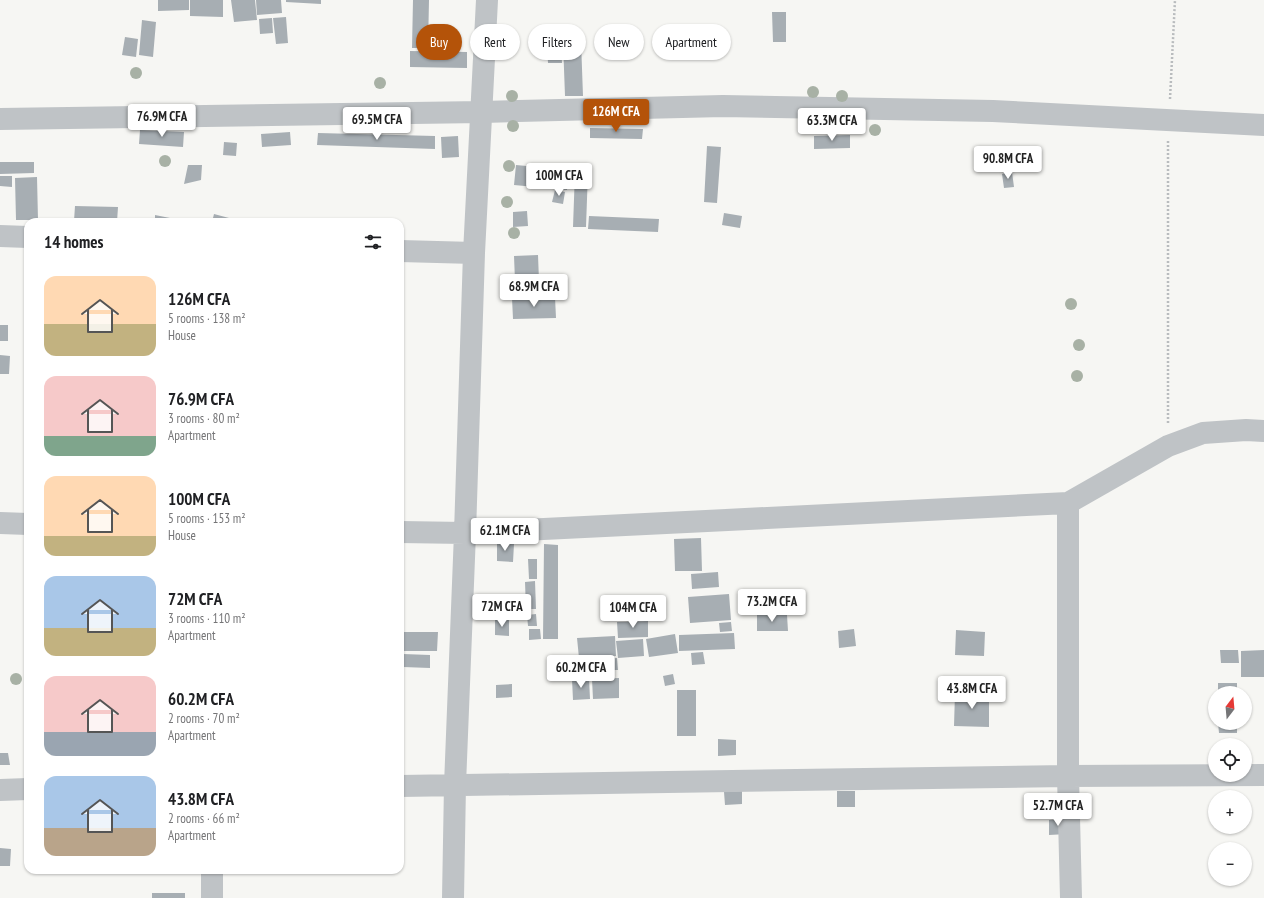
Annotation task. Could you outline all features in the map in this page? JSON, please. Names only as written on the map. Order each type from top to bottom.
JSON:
[{"type":"street","points":[[453,898],[455,785],[474,253],[487,0]]},
{"type":"street","points":[[0,119],[482,112],[723,106],[993,111],[1264,125]]},
{"type":"street","points":[[0,236],[24,237]]},
{"type":"street","points":[[404,250],[474,253]]},
{"type":"street","points":[[404,532],[465,533],[1068,502],[1168,446],[1203,433],[1246,430],[1264,431]]},
{"type":"street","points":[[1068,502],[1068,776],[1071,898]]},
{"type":"street","points":[[0,523],[24,524]]},
{"type":"street","points":[[404,786],[1068,776],[1264,775]]},
{"type":"street","points":[[0,790],[24,789]]},
{"type":"street","points":[[212,874],[212,898]]},
{"type":"path","points":[[1168,446],[1168,121],[1175,0]]},
{"type":"building","points":[[158,0],[189,0],[189,10],[158,11]]},
{"type":"building","points":[[190,0],[223,0],[223,17],[190,16]]},
{"type":"building","points":[[231,0],[255,0],[257,20],[234,22]]},
{"type":"building","points":[[256,0],[281,0],[282,13],[257,15]]},
{"type":"building","points":[[286,0],[321,0],[321,4],[286,2]]},
{"type":"building","points":[[413,0],[429,0],[428,24],[416,24],[416,48],[412,48]]},
{"type":"building","points":[[772,12],[786,12],[786,42],[773,42]]},
{"type":"building","points":[[286,17],[288,43],[276,44],[273,18]]},
{"type":"building","points":[[272,18],[273,33],[260,34],[259,19]]},
{"type":"building","points":[[142,20],[156,22],[153,57],[139,55]]},
{"type":"building","points":[[125,37],[138,39],[136,57],[122,55]]},
{"type":"building","points":[[410,51],[416,51],[416,60],[462,60],[462,52],[467,52],[467,68],[410,67]]},
{"type":"building","points":[[548,60],[562,60],[562,63],[548,63]]},
{"type":"building","points":[[564,60],[582,60],[583,96],[565,96]]},
{"type":"building","points":[[590,128],[643,129],[642,139],[590,138]]},
{"type":"building","points":[[140,130],[184,132],[183,147],[139,144]]},
{"type":"building","points":[[290,132],[291,145],[262,147],[261,134]]},
{"type":"building","points":[[318,133],[435,136],[435,149],[317,145]]},
{"type":"building","points":[[850,135],[850,148],[814,149],[814,136]]},
{"type":"building","points":[[458,136],[459,157],[442,158],[441,137]]},
{"type":"building","points":[[224,142],[237,143],[236,156],[223,155]]},
{"type":"building","points":[[707,146],[721,147],[717,203],[704,202]]},
{"type":"building","points":[[0,162],[34,162],[34,173],[0,174]]},
{"type":"building","points":[[188,165],[202,165],[201,180],[184,184]]},
{"type":"building","points":[[516,165],[569,170],[567,190],[514,185]]},
{"type":"building","points":[[575,171],[588,171],[586,227],[573,227]]},
{"type":"building","points":[[1012,172],[1014,187],[1004,188],[1002,174]]},
{"type":"building","points":[[0,176],[12,176],[12,187],[0,186]]},
{"type":"building","points":[[37,177],[38,218],[24,218],[24,220],[16,220],[15,178]]},
{"type":"building","points":[[555,190],[565,192],[563,204],[552,202]]},
{"type":"building","points":[[75,206],[118,207],[117,218],[74,218]]},
{"type":"building","points":[[527,211],[528,226],[513,227],[513,212]]},
{"type":"building","points":[[724,213],[742,216],[740,228],[722,225]]},
{"type":"building","points":[[214,214],[229,218],[213,218]]},
{"type":"building","points":[[155,215],[170,218],[155,218]]},
{"type":"building","points":[[589,216],[659,219],[658,232],[588,229]]},
{"type":"building","points":[[538,255],[539,281],[515,281],[514,256]]},
{"type":"building","points":[[555,297],[556,318],[513,319],[512,298]]},
{"type":"building","points":[[0,325],[8,325],[8,341],[0,341]]},
{"type":"building","points":[[0,355],[10,356],[9,374],[0,374]]},
{"type":"building","points":[[701,538],[702,571],[675,571],[674,539]]},
{"type":"building","points":[[497,543],[514,544],[513,562],[497,561]]},
{"type":"building","points":[[544,544],[558,545],[558,639],[543,639]]},
{"type":"building","points":[[528,559],[537,559],[537,579],[529,579]]},
{"type":"building","points":[[718,572],[719,587],[692,589],[691,574]]},
{"type":"building","points":[[535,581],[536,609],[526,609],[525,582]]},
{"type":"building","points":[[729,594],[731,620],[690,623],[688,597]]},
{"type":"building","points":[[536,614],[537,626],[528,626],[527,615]]},
{"type":"building","points":[[757,615],[787,615],[788,631],[757,631]]},
{"type":"building","points":[[495,619],[509,620],[509,636],[495,635]]},
{"type":"building","points":[[648,621],[648,637],[618,638],[617,622]]},
{"type":"building","points":[[731,622],[732,631],[720,632],[719,623]]},
{"type":"building","points":[[529,629],[540,629],[541,639],[529,640]]},
{"type":"building","points":[[854,629],[856,646],[839,648],[838,631]]},
{"type":"building","points":[[956,630],[985,632],[984,656],[955,655]]},
{"type":"building","points":[[404,632],[438,632],[437,651],[404,651]]},
{"type":"building","points":[[734,633],[735,649],[679,651],[679,635]]},
{"type":"building","points":[[675,634],[678,653],[649,657],[646,639]]},
{"type":"building","points":[[615,636],[616,656],[579,658],[577,638]]},
{"type":"building","points":[[643,639],[644,656],[618,658],[616,641]]},
{"type":"building","points":[[1220,650],[1238,650],[1239,663],[1221,663]]},
{"type":"building","points":[[1264,650],[1264,677],[1241,677],[1241,651]]},
{"type":"building","points":[[703,652],[705,664],[692,665],[691,653]]},
{"type":"building","points":[[404,654],[430,655],[430,668],[404,667]]},
{"type":"building","points":[[617,658],[618,670],[604,670],[604,659]]},
{"type":"building","points":[[673,674],[675,684],[665,686],[663,676]]},
{"type":"building","points":[[589,678],[590,699],[573,700],[572,679]]},
{"type":"building","points":[[619,678],[619,698],[593,699],[592,679]]},
{"type":"building","points":[[1218,683],[1237,683],[1237,686],[1218,686]]},
{"type":"building","points":[[512,684],[512,697],[496,698],[496,685]]},
{"type":"building","points":[[677,690],[696,690],[696,736],[677,736]]},
{"type":"building","points":[[955,693],[989,693],[989,727],[954,726]]},
{"type":"building","points":[[1219,730],[1237,730],[1237,733],[1219,733]]},
{"type":"building","points":[[718,739],[736,740],[736,755],[718,756]]},
{"type":"building","points":[[0,753],[8,753],[10,765],[0,765]]},
{"type":"building","points":[[742,791],[742,804],[725,805],[724,792]]},
{"type":"building","points":[[837,791],[855,791],[855,807],[837,807]]},
{"type":"building","points":[[1066,819],[1067,834],[1049,835],[1049,820]]},
{"type":"building","points":[[0,848],[11,849],[10,866],[0,866]]},
{"type":"building","points":[[152,893],[185,893],[185,898],[152,898]]}]
